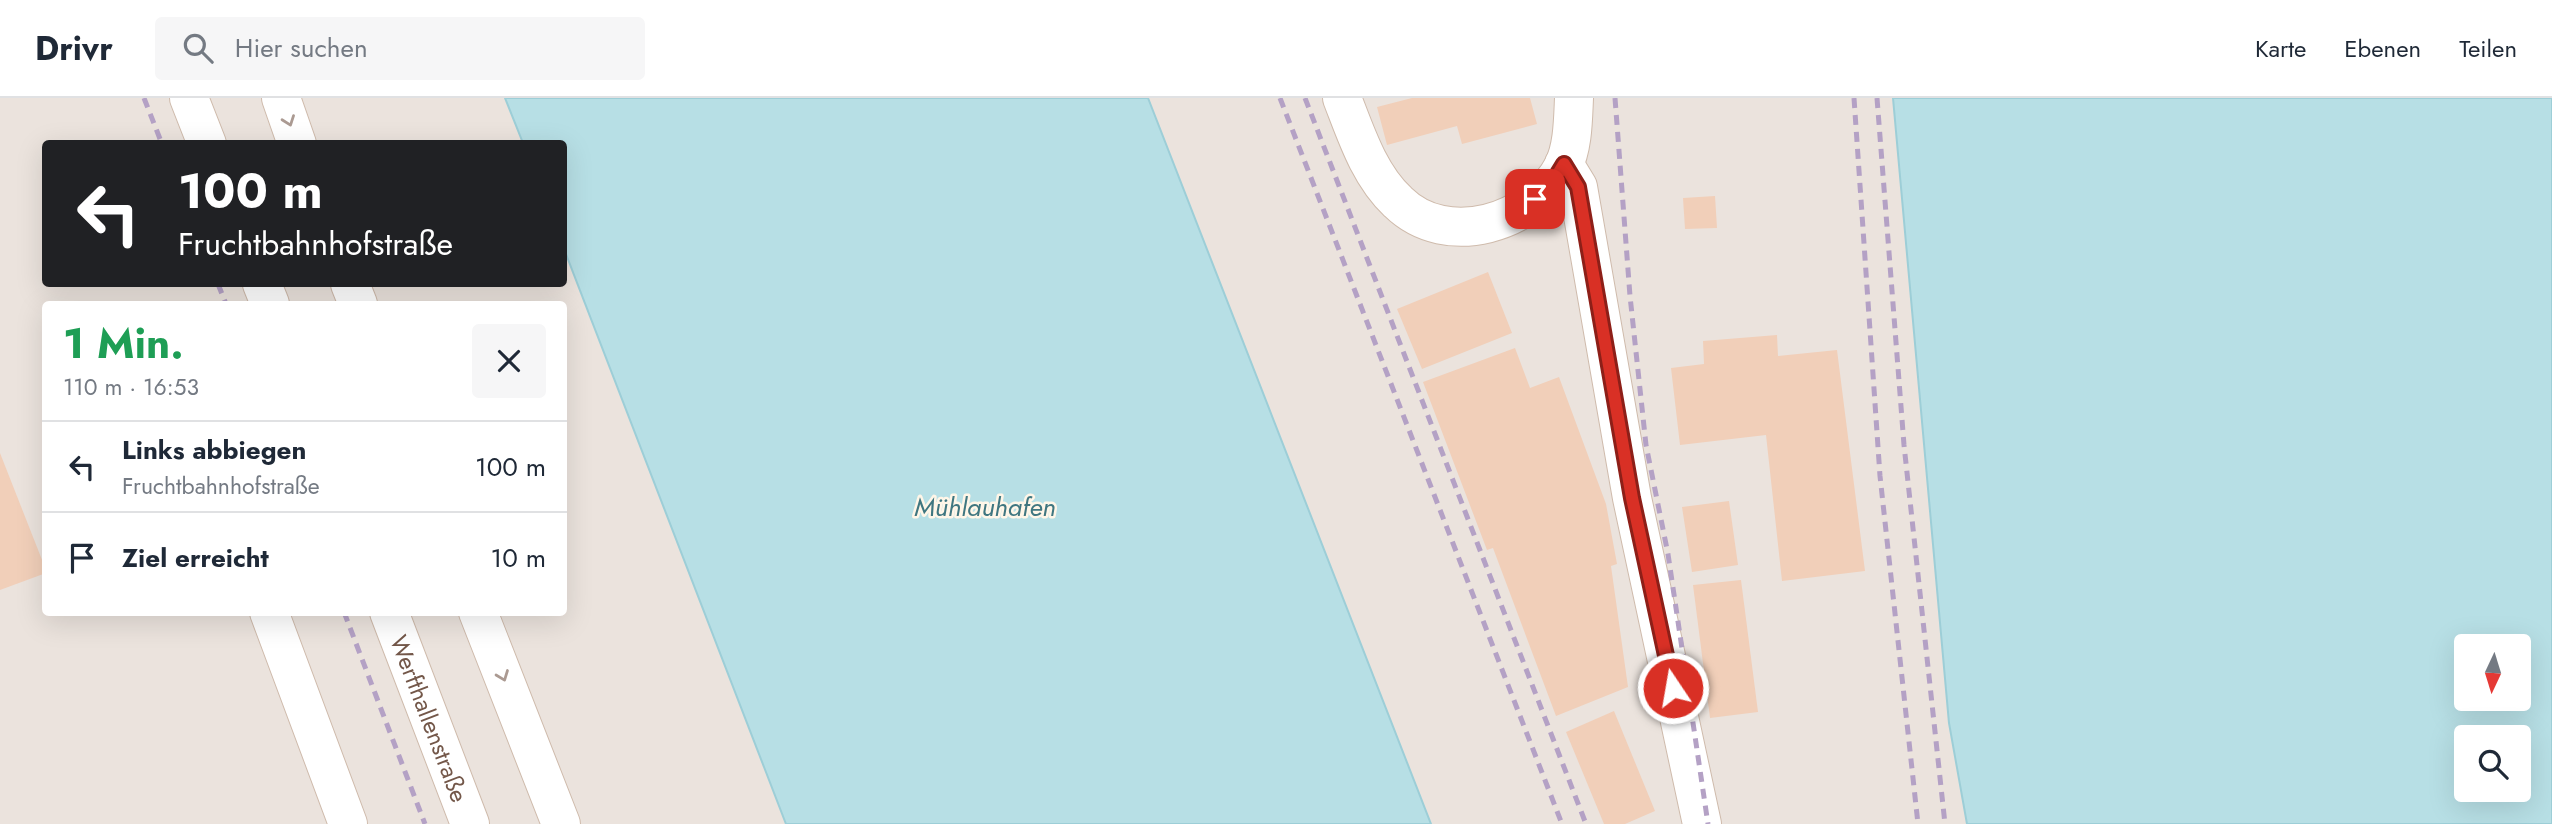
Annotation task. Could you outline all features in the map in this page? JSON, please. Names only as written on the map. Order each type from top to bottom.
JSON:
[{"type":"street","points":[[189,98],[205,140]]},
{"type":"street","points":[[281,98],[297,140]]},
{"type":"street","points":[[1342,98],[1370,165],[1397,202],[1417,216],[1451,227],[1489,225],[1520,211],[1550,187],[1564,164],[1573,130],[1574,98]]},
{"type":"street","points":[[1564,164],[1578,187],[1632,498],[1702,824]]},
{"type":"street","points":[[270,616],[348,824]]},
{"type":"street","name":"Werfthallenstraße","points":[[391,616],[470,824]]},
{"type":"street","points":[[480,616],[561,824]]},
{"type":"shaded area","points":[[0,98],[505,98],[522,140],[42,140],[42,287],[567,287],[567,257],[786,824],[0,824]]},
{"type":"shaded area","points":[[1148,98],[1893,98],[1949,723],[1967,824],[1431,824]]},
{"type":"water","name":"Mühlauhafen","points":[[505,98],[1148,98],[1431,824],[786,824],[567,257],[567,140],[522,140]]},
{"type":"water","points":[[1893,98],[2552,98],[2552,824],[1967,824],[1949,723]]},
{"type":"building","points":[[1412,98],[1530,98],[1537,124],[1462,144],[1457,126],[1387,145],[1377,107]]},
{"type":"building","points":[[1715,196],[1717,228],[1685,229],[1683,198]]},
{"type":"building","points":[[1488,272],[1512,333],[1422,369],[1397,309]]},
{"type":"building","points":[[1777,335],[1778,356],[1837,350],[1865,571],[1782,581],[1766,435],[1680,445],[1671,368],[1704,364],[1703,341]]},
{"type":"building","points":[[1515,348],[1530,388],[1559,377],[1606,504],[1617,564],[1611,566],[1628,687],[1556,716],[1493,548],[1487,550],[1423,382]]},
{"type":"building","points":[[0,453],[42,560],[42,574],[0,590]]},
{"type":"building","points":[[1729,501],[1738,565],[1692,572],[1682,507]]},
{"type":"building","points":[[1741,580],[1758,712],[1710,718],[1693,585]]},
{"type":"building","points":[[1614,711],[1655,811],[1625,824],[1604,824],[1566,732]]},
{"type":"railway","points":[[144,98],[160,140]]},
{"type":"railway","points":[[1280,98],[1562,824]]},
{"type":"railway","points":[[1305,98],[1586,824]]},
{"type":"railway","points":[[1615,98],[1630,296],[1646,445],[1668,554],[1708,824]]},
{"type":"railway","points":[[1854,98],[1880,476],[1918,824]]},
{"type":"railway","points":[[1877,98],[1904,445],[1945,824]]},
{"type":"railway","points":[[219,287],[225,301]]},
{"type":"railway","points":[[346,616],[425,824]]},
{"type":"route","points":[[1535,199],[1550,187],[1564,164],[1578,187],[1632,498],[1673,688]]}]
